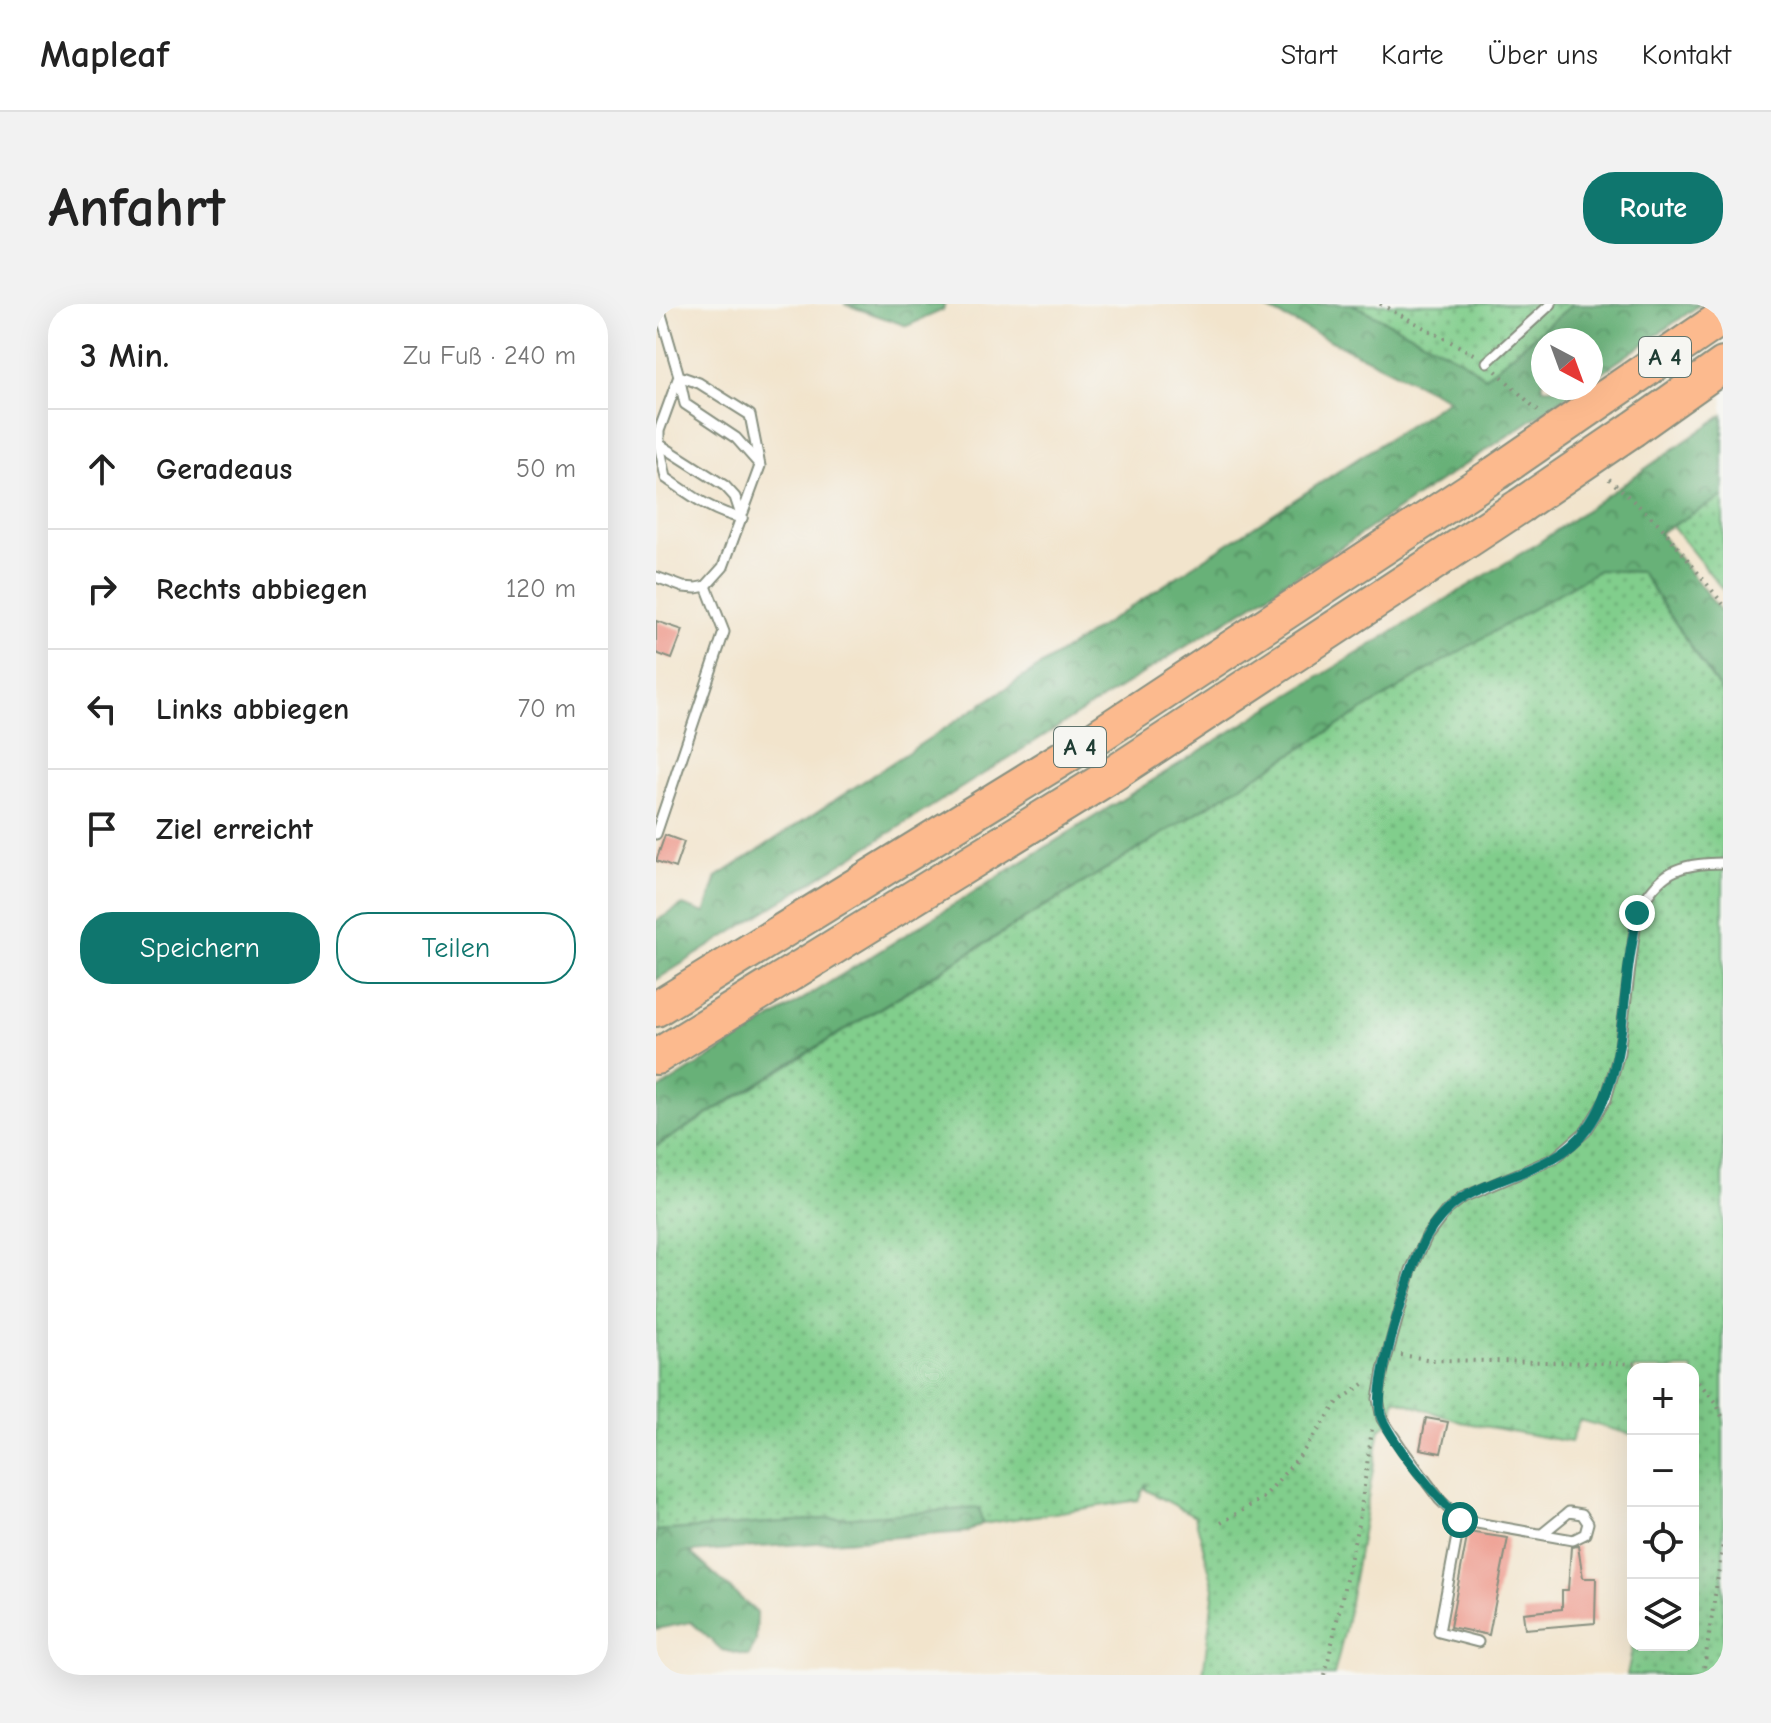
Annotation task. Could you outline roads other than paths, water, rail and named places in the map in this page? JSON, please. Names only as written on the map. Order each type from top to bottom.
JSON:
[{"type":"highway","name":"A 4","points":[[656,1009],[1092,740],[1496,473],[1723,317]]},
{"type":"highway","name":"A 4","points":[[656,1057],[1107,778],[1520,506],[1723,365]]},
{"type":"lane","points":[[658,304],[685,404],[736,438],[760,466]]},
{"type":"lane","points":[[1487,362],[1551,304]]},
{"type":"lane","points":[[679,376],[659,431],[666,478],[710,508],[742,518]]},
{"type":"lane","points":[[656,577],[683,587],[706,586],[723,567],[760,466],[750,415],[699,383],[679,376]]},
{"type":"lane","points":[[659,444],[725,486],[735,497],[742,518]]},
{"type":"lane","points":[[656,834],[724,632],[706,586]]},
{"type":"lane","points":[[1542,1534],[1569,1512],[1582,1514],[1588,1523],[1585,1534],[1573,1540],[1460,1520],[1440,1500],[1382,1419],[1378,1399],[1383,1370],[1411,1270],[1427,1236],[1446,1211],[1462,1198],[1555,1158],[1586,1131],[1606,1099],[1619,1053],[1637,913],[1648,892],[1662,877],[1679,867],[1723,863]]},
{"type":"lane","points":[[1460,1520],[1439,1632],[1478,1642]]}]
